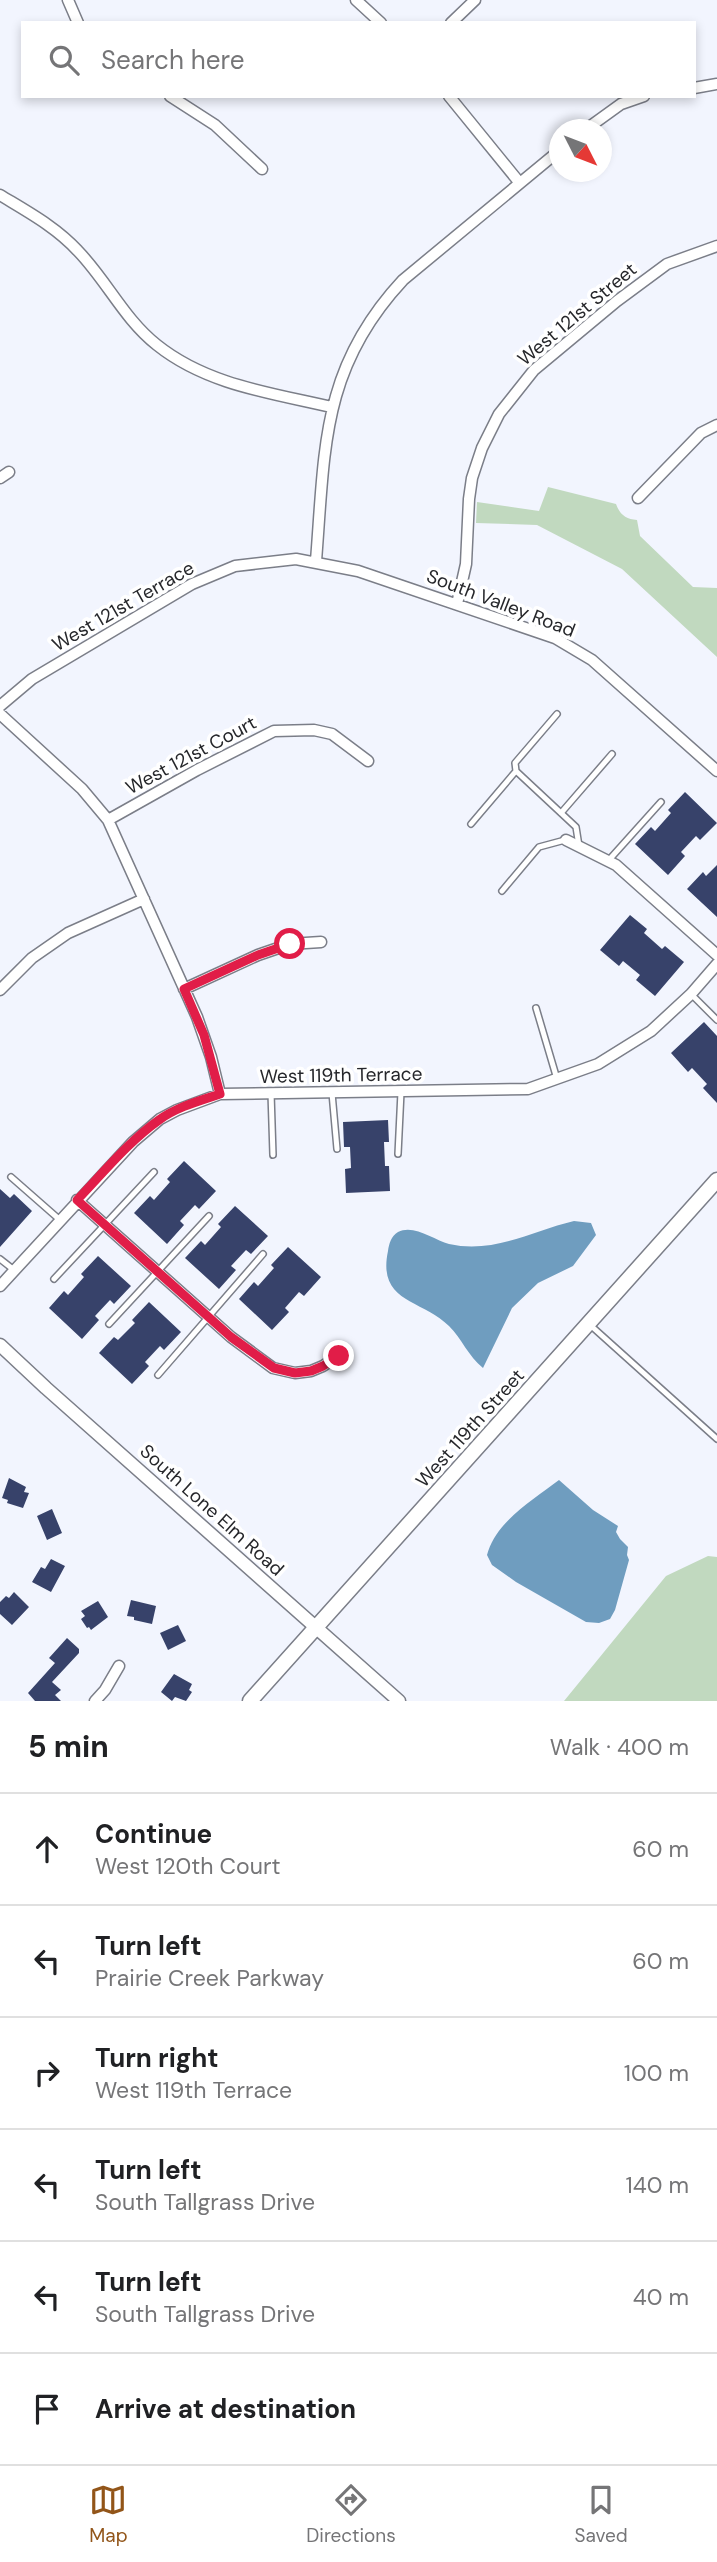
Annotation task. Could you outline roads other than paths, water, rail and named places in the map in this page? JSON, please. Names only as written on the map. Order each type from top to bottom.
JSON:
[{"type":"main road","name":"West 119th Street","points":[[250,1701],[717,1180]]},
{"type":"street","points":[[68,0],[77,21]]},
{"type":"street","points":[[356,0],[379,21]]},
{"type":"street","points":[[453,21],[475,0]]},
{"type":"street","points":[[696,88],[717,85]]},
{"type":"street","points":[[173,98],[215,125],[262,169]]},
{"type":"street","points":[[451,98],[519,182]]},
{"type":"street","points":[[600,119],[621,104],[638,98]]},
{"type":"street","points":[[316,561],[324,458],[332,407],[344,366],[361,333],[403,280],[549,158]]},
{"type":"street","points":[[0,195],[51,226],[68,241],[138,327],[172,356],[214,378],[332,407]]},
{"type":"street","name":"West 121st Street","points":[[457,604],[466,564],[472,478],[482,448],[499,414],[534,370],[617,300],[667,264],[717,246]]},
{"type":"street","points":[[638,498],[701,433],[717,425]]},
{"type":"street","name":"West 121st Terrace","points":[[0,706],[32,679],[192,584],[236,566],[296,559],[316,561]]},
{"type":"street","name":"South Valley Road","points":[[316,561],[358,571],[555,638],[600,667],[717,771]]},
{"type":"street","points":[[0,714],[82,789],[108,820],[204,1035],[220,1094]]},
{"type":"street","name":"West 121st Court","points":[[108,820],[197,769],[274,731],[314,730],[332,734],[368,761]]},
{"type":"street","points":[[566,840],[608,861],[717,955]]},
{"type":"street","points":[[0,990],[32,958],[60,938],[144,899]]},
{"type":"street","points":[[184,989],[269,951],[290,944],[321,942]]},
{"type":"street","name":"West 119th Terrace","points":[[0,1286],[133,1142],[160,1119],[177,1110],[220,1094],[528,1089],[598,1064],[651,1031],[691,994],[717,964]]},
{"type":"street","points":[[77,1200],[231,1337],[274,1368],[295,1373],[311,1371],[339,1356]]},
{"type":"street","name":"South Lone Elm Road","points":[[0,1345],[399,1701]]},
{"type":"street","points":[[95,1701],[119,1666]]},
{"type":"lane","points":[[557,714],[515,763],[516,771],[576,827],[579,846]]},
{"type":"lane","points":[[561,813],[612,754]]},
{"type":"lane","points":[[471,824],[516,771]]},
{"type":"lane","points":[[608,861],[661,802]]},
{"type":"lane","points":[[502,891],[539,847],[566,840]]},
{"type":"lane","points":[[691,994],[717,1020]]},
{"type":"lane","points":[[536,1008],[557,1079]]},
{"type":"lane","points":[[398,1154],[401,1092]]},
{"type":"lane","points":[[271,1093],[272,1155]]},
{"type":"lane","points":[[332,1093],[337,1149]]},
{"type":"lane","points":[[54,1279],[155,1172]]},
{"type":"lane","points":[[11,1177],[60,1220]]},
{"type":"lane","points":[[109,1324],[209,1216]]},
{"type":"lane","points":[[158,1375],[263,1254]]},
{"type":"lane","points":[[0,1259],[14,1270]]},
{"type":"lane","points":[[589,1324],[717,1438]]},
{"type":"water","points":[[574,1221],[591,1223],[596,1235],[573,1266],[538,1283],[512,1308],[483,1368],[449,1326],[404,1298],[389,1281],[386,1268],[388,1248],[392,1238],[404,1230],[424,1234],[449,1244],[482,1246],[513,1240]]},
{"type":"water","points":[[559,1480],[593,1510],[618,1526],[616,1532],[628,1547],[629,1560],[615,1610],[610,1619],[599,1623],[586,1622],[516,1582],[492,1565],[487,1555],[498,1532],[507,1522]]}]
